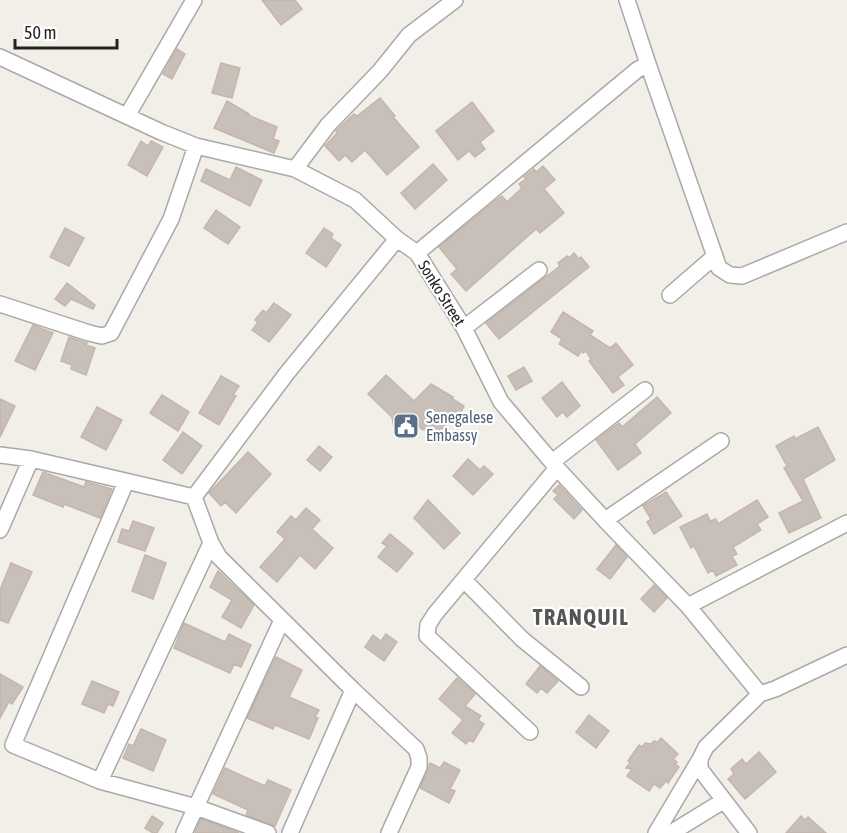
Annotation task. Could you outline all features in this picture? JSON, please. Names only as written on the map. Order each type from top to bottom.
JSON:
[{"type":"street","points":[[127,116],[194,0]]},
{"type":"street","points":[[295,170],[328,125],[380,71],[409,35],[455,0]]},
{"type":"street","points":[[627,0],[719,268],[730,275],[742,276],[847,232]]},
{"type":"street","name":"Sonko Street","points":[[0,57],[196,146],[295,170],[355,200],[417,253],[464,328],[501,402],[554,465],[688,606],[760,694]]},
{"type":"street","points":[[417,253],[637,70],[648,64]]},
{"type":"street","points":[[0,304],[89,333],[102,336],[111,333],[171,219],[196,146]]},
{"type":"street","points":[[194,496],[287,373],[398,239]]},
{"type":"street","points":[[669,295],[715,256]]},
{"type":"street","points":[[464,328],[539,270]]},
{"type":"street","points":[[530,732],[427,636],[428,626],[435,614],[554,465],[645,390]]},
{"type":"street","points":[[605,520],[721,441]]},
{"type":"street","points":[[0,455],[31,459],[194,496]]},
{"type":"street","points":[[0,531],[31,459]]},
{"type":"street","points":[[126,482],[6,742],[100,782],[196,807],[268,833]]},
{"type":"street","points":[[194,496],[211,543],[219,557],[416,749],[419,767],[389,833]]},
{"type":"street","points":[[688,606],[847,523]]},
{"type":"street","points":[[100,782],[211,543]]},
{"type":"street","points":[[464,580],[522,639],[581,687]]},
{"type":"street","points":[[184,833],[282,620]]},
{"type":"street","points":[[656,833],[706,747],[760,694],[847,655]]},
{"type":"street","points":[[290,833],[353,690]]},
{"type":"street","points":[[700,759],[700,769],[749,833]]},
{"type":"street","points":[[671,833],[723,801]]},
{"type":"building","points":[[262,0],[295,0],[302,9],[281,25]]},
{"type":"building","points":[[177,49],[185,54],[172,79],[163,74]]},
{"type":"building","points":[[221,63],[240,68],[232,98],[212,93]]},
{"type":"building","points":[[380,98],[419,147],[387,175],[365,150],[352,162],[345,155],[339,161],[325,146],[337,133],[336,131],[354,114],[357,116]]},
{"type":"building","points":[[227,101],[248,115],[277,127],[273,139],[279,141],[274,153],[214,128]]},
{"type":"building","points":[[472,102],[494,131],[480,142],[485,149],[475,157],[469,151],[458,160],[436,131]]},
{"type":"building","points":[[141,141],[148,146],[151,141],[163,147],[147,176],[128,165]]},
{"type":"building","points":[[433,164],[447,180],[415,209],[401,193]]},
{"type":"building","points":[[543,166],[555,180],[544,189],[564,213],[540,233],[536,229],[466,291],[451,274],[457,269],[439,247],[502,196],[507,202],[522,188],[519,184],[526,179],[524,177],[534,169],[536,172]]},
{"type":"building","points":[[236,167],[262,180],[250,206],[201,181],[206,169],[230,180]]},
{"type":"building","points":[[216,210],[240,227],[228,244],[204,228]]},
{"type":"building","points":[[65,228],[84,238],[69,266],[50,257]]},
{"type":"building","points":[[324,228],[333,234],[331,238],[341,245],[326,267],[306,253]]},
{"type":"building","points":[[574,253],[579,259],[581,257],[589,267],[499,339],[486,323],[560,266],[558,263]]},
{"type":"building","points":[[67,283],[95,305],[93,309],[71,299],[65,306],[55,299]]},
{"type":"building","points":[[274,303],[291,315],[269,342],[252,330],[258,322],[255,320],[263,310],[266,313]]},
{"type":"building","points":[[563,312],[593,331],[590,335],[610,348],[616,343],[633,365],[618,377],[624,385],[613,393],[589,361],[591,359],[586,351],[583,353],[581,351],[578,356],[559,344],[562,339],[551,332]]},
{"type":"building","points":[[33,325],[53,333],[35,370],[15,361]]},
{"type":"building","points":[[69,337],[95,348],[86,375],[71,369],[72,365],[61,361]]},
{"type":"building","points":[[524,367],[532,381],[516,390],[508,376]]},
{"type":"building","points":[[386,375],[414,401],[431,384],[464,406],[460,414],[434,435],[414,423],[404,432],[395,432],[392,417],[368,394]]},
{"type":"building","points":[[221,376],[239,386],[233,395],[236,396],[219,425],[199,413]]},
{"type":"building","points":[[562,382],[580,406],[567,417],[563,412],[557,417],[542,398]]},
{"type":"building","points":[[162,395],[189,412],[178,431],[150,413]]},
{"type":"building","points":[[657,397],[671,413],[635,444],[641,453],[618,470],[596,440],[619,423],[622,427]]},
{"type":"building","points":[[0,399],[15,406],[0,437]]},
{"type":"building","points":[[97,407],[122,420],[106,450],[81,437]]},
{"type":"building","points":[[818,427],[835,460],[803,479],[821,518],[789,533],[779,513],[803,501],[784,468],[787,466],[776,446]]},
{"type":"building","points":[[183,432],[202,446],[182,474],[163,460]]},
{"type":"building","points":[[319,446],[332,457],[320,471],[307,460]]},
{"type":"building","points":[[248,452],[271,474],[236,513],[225,502],[221,506],[209,493]]},
{"type":"building","points":[[468,459],[480,470],[484,466],[493,474],[473,495],[453,476]]},
{"type":"building","points":[[43,472],[84,487],[86,482],[112,489],[100,518],[33,495]]},
{"type":"building","points":[[559,485],[582,510],[574,519],[554,499],[558,495],[553,491]]},
{"type":"building","points":[[666,492],[682,516],[654,534],[647,522],[651,519],[643,506]]},
{"type":"building","points":[[428,500],[460,533],[444,549],[414,518]]},
{"type":"building","points":[[757,500],[768,517],[757,524],[761,530],[733,547],[737,554],[732,556],[737,565],[716,576],[713,570],[708,573],[694,546],[691,548],[680,527],[707,514],[710,521],[716,519],[718,524]]},
{"type":"building","points":[[306,508],[320,520],[312,529],[333,548],[315,569],[300,555],[277,582],[260,567],[285,539],[277,532],[291,516],[296,520]]},
{"type":"building","points":[[133,521],[154,528],[145,551],[118,542],[122,529],[129,531]]},
{"type":"building","points":[[390,534],[413,553],[397,572],[378,557],[387,546],[382,543]]},
{"type":"building","points":[[616,545],[627,557],[610,579],[597,569]]},
{"type":"building","points":[[145,555],[166,563],[153,599],[132,591]]},
{"type":"building","points":[[11,563],[32,572],[8,623],[0,620],[0,590]]},
{"type":"building","points":[[218,571],[254,605],[241,628],[222,617],[232,600],[210,587]]},
{"type":"building","points":[[654,585],[667,598],[654,612],[641,599]]},
{"type":"building","points":[[184,623],[225,642],[229,634],[251,645],[241,667],[234,664],[230,673],[174,648]]},
{"type":"building","points":[[386,634],[397,642],[384,661],[365,647],[373,635],[381,641]]},
{"type":"building","points":[[276,657],[302,670],[289,697],[319,710],[309,739],[275,725],[273,729],[247,718]]},
{"type":"building","points":[[540,666],[558,681],[547,693],[541,688],[537,693],[526,684]]},
{"type":"building","points":[[0,674],[23,687],[12,704],[9,702],[0,718]]},
{"type":"building","points":[[457,678],[475,694],[465,706],[481,716],[478,720],[484,724],[473,742],[469,740],[466,744],[452,733],[463,720],[439,699]]},
{"type":"building","points":[[92,681],[119,692],[113,706],[108,704],[104,713],[82,704]]},
{"type":"building","points":[[589,715],[609,731],[596,748],[576,732]]},
{"type":"building","points":[[141,729],[166,740],[153,771],[123,758],[129,744],[133,746]]},
{"type":"building","points":[[661,738],[678,754],[673,759],[679,767],[668,783],[666,781],[660,788],[654,784],[649,791],[627,776],[632,769],[626,768],[639,745],[642,747],[645,743],[658,742]]},
{"type":"building","points":[[759,752],[776,772],[745,799],[728,779],[734,774],[731,769],[742,759],[746,764]]},
{"type":"building","points":[[444,762],[460,770],[450,789],[455,791],[449,803],[420,788],[430,763],[440,768]]},
{"type":"building","points":[[225,768],[265,786],[268,780],[291,790],[275,826],[246,815],[248,810],[213,794]]},
{"type":"building","points":[[152,816],[163,823],[157,833],[145,828]]},
{"type":"building","points":[[801,816],[805,820],[808,817],[826,833],[786,833]]},
{"type":"building","points":[[201,819],[239,833],[195,833]]},
{"type":"place","name":"Senegalese Embassy","points":[[406,426]]},
{"type":"district","name":"TRANQUIL","points":[[581,617]]}]
